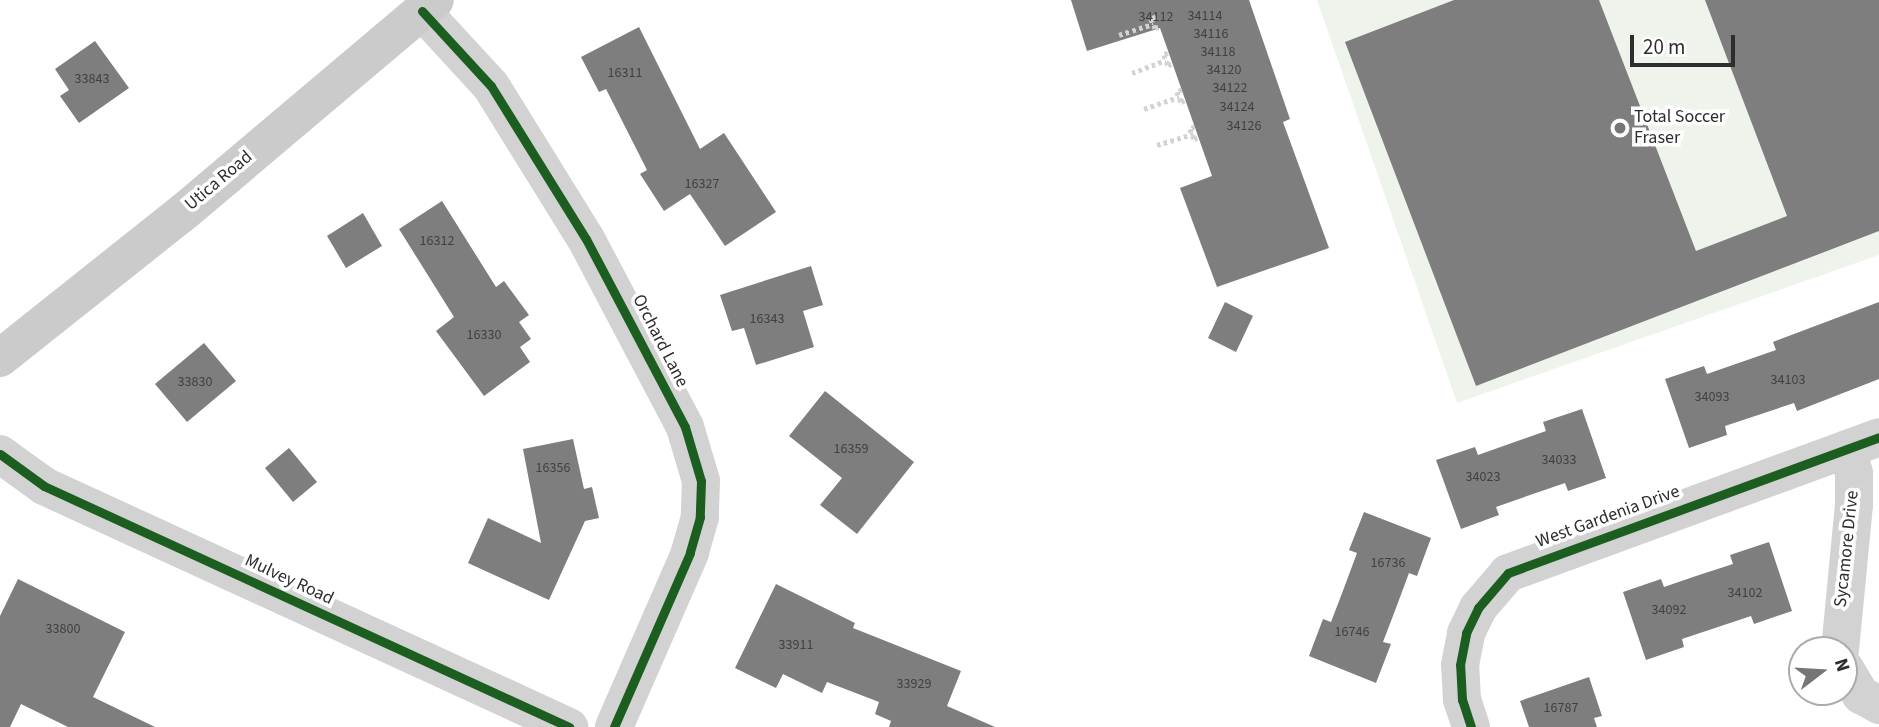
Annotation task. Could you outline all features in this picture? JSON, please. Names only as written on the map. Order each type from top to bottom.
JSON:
[{"type":"main road","name":"Utica Road","points":[[0,358],[185,211],[428,6]]},
{"type":"street","name":"Orchard Lane","points":[[428,6],[491,86],[586,239],[685,427],[701,481],[700,517],[690,553],[614,727]]},
{"type":"street","name":"Sycamore Drive","points":[[1841,636],[1854,505],[1854,473],[1863,443]]},
{"type":"street","name":"West Gardenia Drive","points":[[1471,727],[1462,700],[1460,665],[1466,632],[1479,608],[1508,573],[1530,562],[1863,443]]},
{"type":"street","name":"Mulvey Road","points":[[0,454],[44,486],[569,727]]},
{"type":"street","points":[[1858,690],[1861,695],[1879,705]]},
{"type":"path","points":[[1119,35],[1156,25],[1151,19],[1156,17]]},
{"type":"path","points":[[1168,53],[1164,55],[1172,64]]},
{"type":"path","points":[[1132,72],[1166,60]]},
{"type":"path","points":[[1182,90],[1177,92],[1181,102],[1185,100]]},
{"type":"path","points":[[1144,109],[1179,97]]},
{"type":"path","points":[[1195,127],[1190,129],[1194,139],[1199,137]]},
{"type":"path","points":[[1157,145],[1193,134]]},
{"type":"shaded area","name":"Total Soccer Fraser","points":[[1317,0],[1879,0],[1879,255],[1457,403]]},
{"type":"building","points":[[1071,0],[1249,0],[1290,119],[1283,122],[1329,248],[1217,287],[1180,188],[1212,176],[1160,28],[1087,51]]},
{"type":"building","name":"Total Soccer Fraser","points":[[1454,0],[1599,0],[1696,251],[1787,216],[1705,0],[1879,0],[1879,231],[1476,386],[1345,42]]},
{"type":"building","points":[[639,27],[700,149],[724,133],[776,212],[725,246],[690,194],[664,211],[640,174],[647,170],[606,89],[599,92],[581,57]]},
{"type":"building","points":[[95,41],[129,88],[79,123],[60,96],[69,90],[55,69]]},
{"type":"building","points":[[442,201],[496,287],[504,281],[529,315],[519,322],[531,339],[520,347],[530,362],[484,396],[436,331],[454,317],[399,229]]},
{"type":"building","points":[[363,213],[382,246],[346,268],[327,236]]},
{"type":"building","points":[[811,266],[823,305],[803,311],[814,347],[756,365],[744,328],[732,331],[720,295]]},
{"type":"building","points":[[1225,302],[1253,316],[1236,352],[1208,338]]},
{"type":"building","points":[[1879,302],[1879,379],[1797,411],[1794,403],[1725,426],[1727,435],[1689,448],[1665,379],[1704,366],[1707,374],[1776,350],[1773,342]]},
{"type":"building","points":[[204,343],[236,381],[187,422],[155,384]]},
{"type":"building","points":[[825,391],[914,462],[857,534],[820,505],[842,478],[789,436]]},
{"type":"building","points":[[1582,409],[1606,478],[1568,491],[1565,483],[1530,495],[1496,507],[1499,515],[1461,529],[1436,460],[1475,447],[1478,455],[1546,431],[1543,422]]},
{"type":"building","points":[[573,439],[584,489],[592,487],[599,518],[585,521],[549,600],[468,563],[488,518],[541,543],[523,449]]},
{"type":"building","points":[[289,448],[317,482],[293,502],[265,468]]},
{"type":"building","points":[[1364,512],[1431,538],[1417,576],[1409,573],[1383,642],[1391,644],[1376,683],[1309,656],[1323,619],[1331,622],[1344,588],[1357,553],[1349,550]]},
{"type":"building","points":[[1769,542],[1792,611],[1754,624],[1751,616],[1682,639],[1684,647],[1646,660],[1623,592],[1661,579],[1664,587],[1733,564],[1730,555]]},
{"type":"building","points":[[18,579],[125,632],[93,697],[155,727],[68,727],[21,704],[10,727],[0,727],[0,616]]},
{"type":"building","points":[[776,584],[855,623],[853,628],[961,671],[947,706],[995,727],[889,727],[891,721],[875,714],[879,702],[827,682],[822,693],[783,674],[776,688],[735,668]]},
{"type":"building","points":[[1589,677],[1602,716],[1594,718],[1597,727],[1529,727],[1520,701]]},
{"type":"cycle path","points":[[422,11],[491,86],[586,239],[685,427],[701,481],[700,517],[690,553],[614,727]]},
{"type":"cycle path","points":[[1471,727],[1462,700],[1460,665],[1466,633],[1478,608],[1508,573],[1879,437]]},
{"type":"cycle path","points":[[0,454],[44,486],[569,727]]},
{"type":"place","name":"Total Soccer Fraser","points":[[1620,128]]}]
